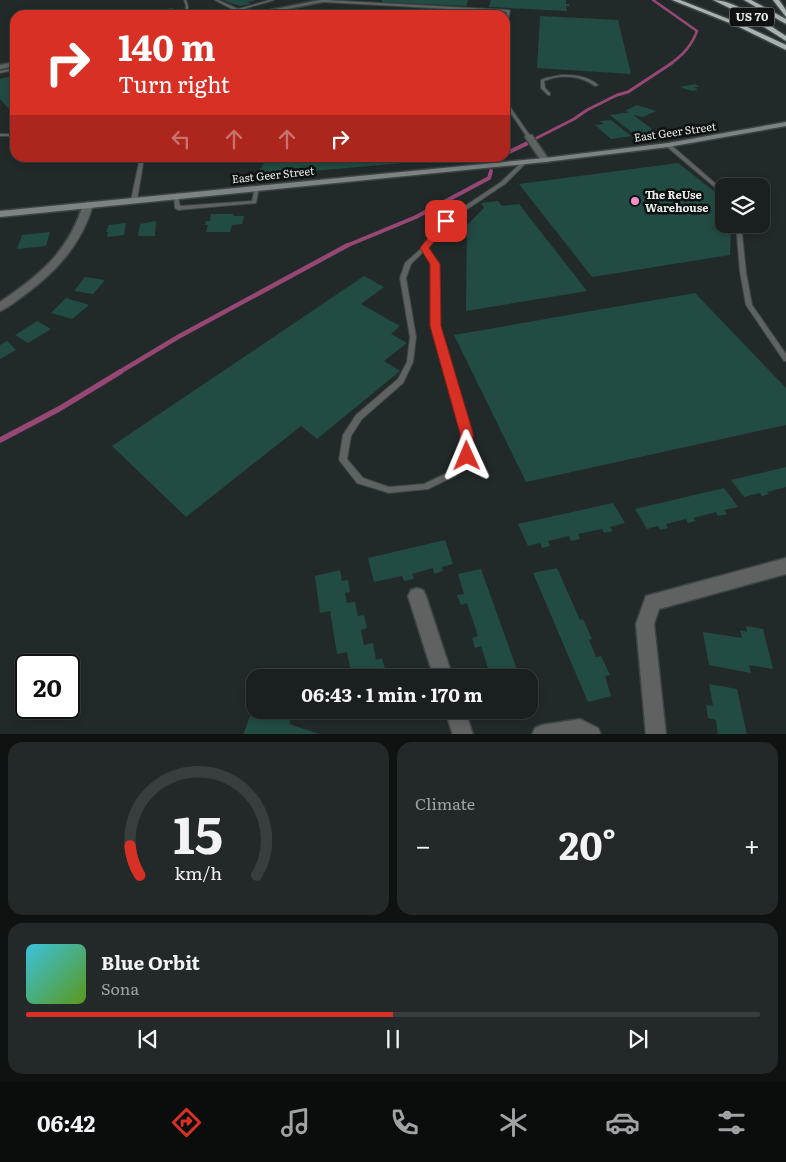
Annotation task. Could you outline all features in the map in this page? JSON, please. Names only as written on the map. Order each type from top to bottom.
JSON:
[{"type":"highway","points":[[675,0],[753,31],[786,48]]},
{"type":"highway","name":"US 70","points":[[716,0],[752,17],[786,39]]},
{"type":"highway","name":"US 70","points":[[748,0],[786,22]]},
{"type":"highway","points":[[776,0],[786,15]]},
{"type":"main road","name":"East Geer Street","points":[[0,214],[545,160],[668,145],[786,124]]},
{"type":"street","points":[[276,10],[327,1]]},
{"type":"street","points":[[532,141],[545,160]]},
{"type":"street","points":[[0,307],[25,290],[66,252],[80,233],[88,205]]},
{"type":"street","points":[[656,734],[645,624],[652,602],[786,566]]},
{"type":"street","points":[[417,596],[441,669]]},
{"type":"street","points":[[458,719],[463,734]]},
{"type":"street","points":[[542,734],[580,729],[591,734]]},
{"type":"lane","points":[[216,0],[237,10],[273,0]]},
{"type":"lane","points":[[327,1],[489,10]]},
{"type":"lane","points":[[549,94],[543,88],[542,81],[548,77],[581,78],[596,86]]},
{"type":"lane","points":[[510,109],[532,141]]},
{"type":"lane","points":[[668,145],[715,186]]},
{"type":"lane","points":[[425,248],[435,264],[435,326],[467,433],[467,456],[452,474],[425,487],[388,490],[360,481],[343,460],[347,435],[359,417],[401,381],[410,362],[413,337],[403,278],[408,263],[425,248],[446,221],[502,183],[526,161]]},
{"type":"lane","points":[[134,200],[141,162]]},
{"type":"lane","points":[[176,196],[178,208],[254,202],[258,188]]},
{"type":"lane","points":[[739,233],[749,305],[786,359]]},
{"type":"building","points":[[222,0],[254,1],[247,2],[251,4],[240,6]]},
{"type":"building","points":[[382,0],[468,0],[466,6],[382,2]]},
{"type":"building","points":[[491,0],[566,0],[566,4],[569,4],[569,6],[566,6],[567,11],[489,7]]},
{"type":"building","points":[[540,16],[618,20],[631,74],[537,68]]},
{"type":"building","points":[[10,76],[10,110],[0,99],[0,79]]},
{"type":"building","points":[[695,84],[699,87],[694,87],[698,90],[692,91],[680,87]]},
{"type":"building","points":[[637,105],[656,111],[643,117],[633,115],[656,132],[635,135],[610,115],[630,112],[625,111]]},
{"type":"building","points":[[611,120],[631,136],[611,139],[595,125],[604,124],[600,121]]},
{"type":"building","points":[[265,162],[416,162],[255,176]]},
{"type":"building","points":[[678,163],[715,192],[715,233],[731,233],[730,255],[592,277],[519,184]]},
{"type":"building","points":[[498,201],[502,206],[519,204],[587,291],[466,311],[467,225],[484,208],[481,203]]},
{"type":"building","points":[[211,214],[244,216],[242,224],[232,225],[230,232],[206,232],[208,225],[205,225],[206,221],[210,221]]},
{"type":"building","points":[[156,221],[155,236],[138,236],[140,224]]},
{"type":"building","points":[[126,223],[124,235],[107,237],[108,232],[106,232],[109,225]]},
{"type":"building","points":[[50,232],[46,246],[17,249],[22,235]]},
{"type":"building","points":[[364,276],[384,287],[361,304],[400,326],[391,334],[407,343],[384,361],[400,371],[317,439],[301,426],[186,517],[112,446]]},
{"type":"building","points":[[85,277],[105,280],[93,294],[74,291]]},
{"type":"building","points":[[695,293],[786,388],[786,425],[526,482],[454,335]]},
{"type":"building","points":[[66,298],[89,305],[72,319],[51,313]]},
{"type":"building","points":[[37,321],[51,329],[28,343],[15,335]]},
{"type":"building","points":[[7,341],[16,350],[0,359],[0,345]]},
{"type":"building","points":[[786,467],[786,487],[767,492],[769,494],[762,496],[760,493],[744,497],[731,480]]},
{"type":"building","points":[[724,488],[738,507],[724,510],[727,514],[718,516],[716,512],[693,518],[696,521],[688,523],[686,519],[666,524],[668,528],[660,530],[658,526],[647,529],[635,509]]},
{"type":"building","points":[[613,503],[625,523],[610,527],[613,531],[604,533],[602,529],[578,534],[580,539],[571,541],[569,536],[548,541],[550,546],[542,548],[540,543],[528,546],[518,524]]},
{"type":"building","points":[[445,540],[453,564],[442,567],[443,571],[434,574],[433,568],[412,574],[414,579],[404,581],[402,576],[374,582],[368,558]]},
{"type":"building","points":[[557,568],[580,620],[583,619],[592,639],[589,640],[596,657],[601,656],[610,675],[605,676],[611,696],[588,702],[533,573]]},
{"type":"building","points":[[481,569],[517,669],[488,669],[481,646],[475,648],[472,638],[478,636],[467,603],[461,605],[457,595],[464,594],[458,574]]},
{"type":"building","points":[[340,570],[342,581],[348,580],[350,592],[345,593],[347,603],[355,602],[358,616],[364,615],[367,628],[361,630],[364,645],[373,643],[376,660],[382,658],[385,669],[350,669],[347,652],[337,654],[330,611],[320,613],[315,576]]},
{"type":"building","points":[[746,626],[763,629],[773,669],[749,665],[751,673],[709,665],[703,632],[742,638],[740,630],[747,632]]},
{"type":"building","points":[[709,684],[737,689],[747,734],[718,734],[716,720],[708,718],[706,705],[713,706]]},
{"type":"building","points":[[249,719],[291,719],[289,724],[319,734],[243,734]]},
{"type":"waterway","points":[[653,0],[697,31],[686,50],[670,64]]},
{"type":"waterway","points":[[523,145],[574,119],[587,110],[617,95],[628,92],[672,63]]},
{"type":"waterway","points":[[510,152],[526,144]]},
{"type":"waterway","points":[[347,246],[416,217],[489,178],[491,171]]},
{"type":"waterway","points":[[118,373],[178,337],[347,246]]},
{"type":"waterway","points":[[0,440],[59,409],[120,372]]},
{"type":"place","name":"The ReUse Warehouse","points":[[635,201]]},
{"type":"route","points":[[446,221],[425,248],[435,264],[435,326],[467,433],[467,456]]}]
